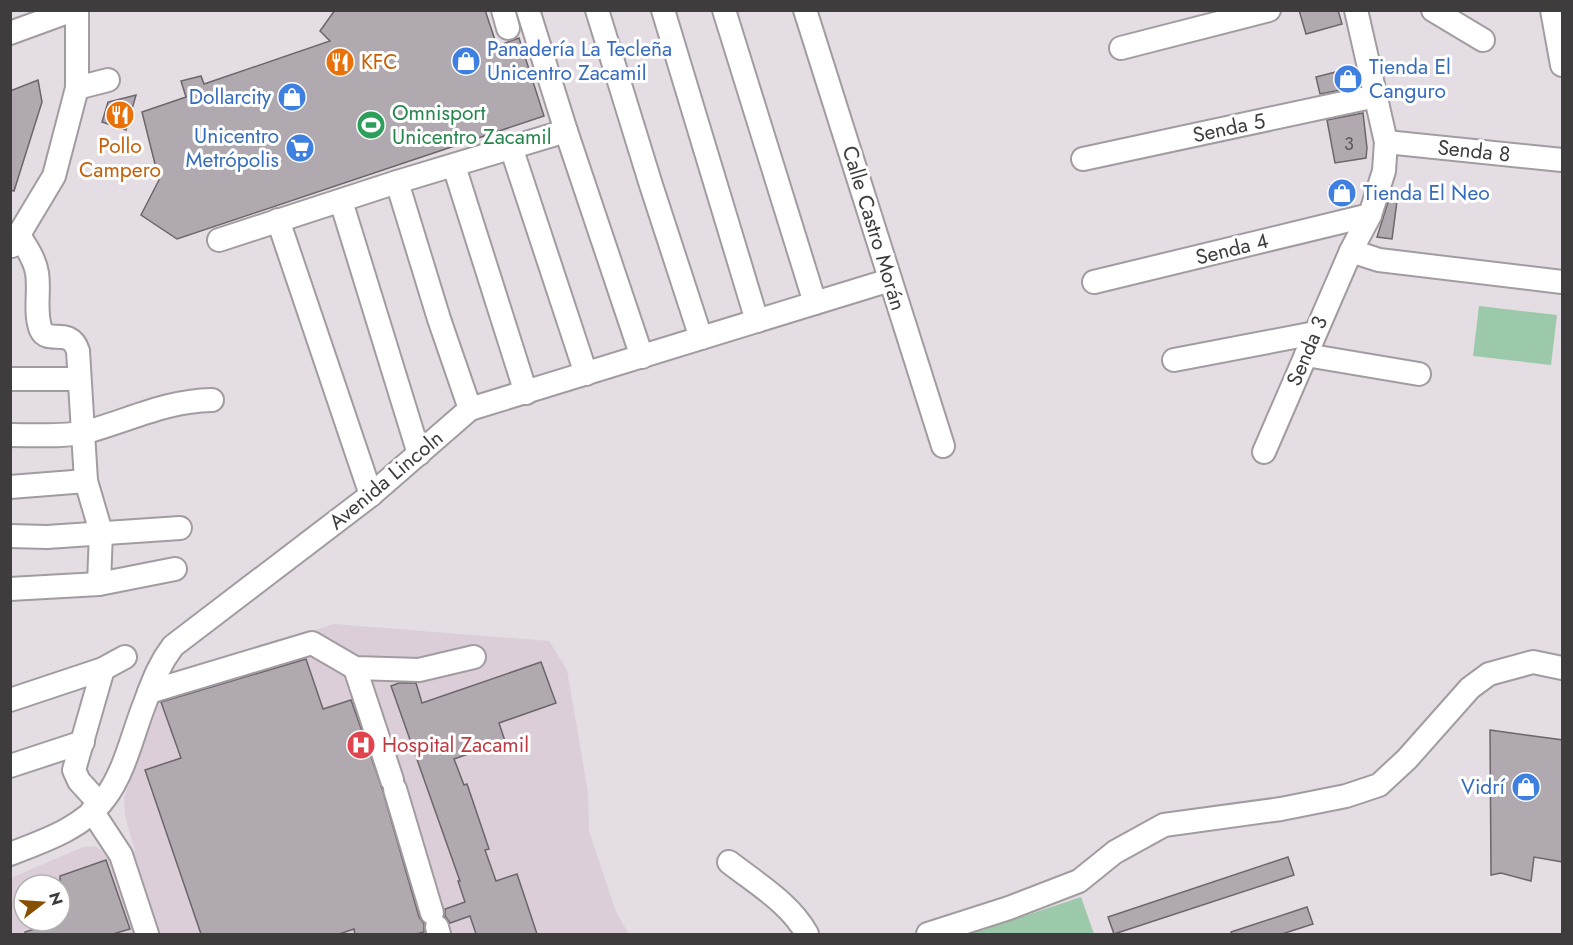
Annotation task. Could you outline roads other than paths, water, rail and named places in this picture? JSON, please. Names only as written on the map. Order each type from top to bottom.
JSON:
[{"type":"street","points":[[10,33],[73,10]]},
{"type":"street","points":[[77,10],[77,88],[54,176],[15,241],[33,259],[37,272],[39,323],[42,332],[46,335],[69,338],[75,342],[78,351],[86,481],[101,532],[99,584]]},
{"type":"street","points":[[528,10],[642,357]]},
{"type":"street","points":[[597,10],[701,338]]},
{"type":"street","points":[[663,10],[758,321]]},
{"type":"street","points":[[724,10],[815,303]]},
{"type":"street","name":"Calle Castro Morán","points":[[805,10],[943,446]]},
{"type":"street","points":[[1121,48],[1269,10]]},
{"type":"street","points":[[1433,10],[1483,40]]},
{"type":"street","points":[[1552,10],[1563,65]]},
{"type":"street","name":"Senda 3","points":[[1264,452],[1351,251],[1370,215],[1384,171],[1386,142],[1362,13]]},
{"type":"street","points":[[77,88],[108,80]]},
{"type":"street","name":"Senda 5","points":[[1083,159],[1376,96]]},
{"type":"street","points":[[219,240],[397,182],[566,131]]},
{"type":"street","name":"Senda 8","points":[[1386,142],[1563,160]]},
{"type":"street","points":[[511,147],[586,374]]},
{"type":"street","points":[[454,166],[525,393]]},
{"type":"street","points":[[397,182],[470,410]]},
{"type":"street","points":[[341,201],[419,454]]},
{"type":"street","name":"Senda 4","points":[[1094,282],[1370,215]]},
{"type":"street","points":[[278,220],[371,495]]},
{"type":"street","points":[[1351,251],[1379,260],[1563,282]]},
{"type":"street","name":"Avenida Lincoln","points":[[10,854],[59,834],[96,808],[115,780],[160,664],[173,646],[371,495],[470,410],[890,280]]},
{"type":"street","points":[[1174,360],[1315,333]]},
{"type":"street","points":[[1306,355],[1419,374]]},
{"type":"street","points":[[10,379],[79,378]]},
{"type":"street","points":[[10,435],[83,433],[147,411],[187,401],[212,400]]},
{"type":"street","points":[[10,487],[86,481]]},
{"type":"street","points":[[10,536],[47,537],[180,528]]},
{"type":"street","points":[[10,590],[99,584],[175,569]]},
{"type":"street","points":[[149,692],[312,643],[355,668],[419,670],[474,657]]},
{"type":"street","points":[[10,700],[103,669],[125,657]]},
{"type":"street","points":[[928,934],[1009,908],[1079,881],[1115,852],[1164,825],[1281,809],[1346,796],[1379,785],[1407,759],[1470,688],[1489,674],[1533,662],[1563,668]]},
{"type":"street","points":[[355,668],[436,925]]},
{"type":"street","points":[[103,669],[75,766],[75,774],[121,855],[147,934]]},
{"type":"street","points":[[10,766],[83,742]]},
{"type":"street","points":[[729,862],[783,903],[802,924],[807,934]]},
{"type":"place","name":"Panadería La Tecleña Unicentro Zacamil","points":[[466,61]]},
{"type":"place","name":"KFC","points":[[340,62]]},
{"type":"place","name":"Tienda El Canguro","points":[[1348,79]]},
{"type":"place","name":"Dollarcity","points":[[292,97]]},
{"type":"place","name":"Pollo Campero","points":[[120,115]]},
{"type":"place","name":"Omnisport Unicentro Zacamil","points":[[371,125]]},
{"type":"place","name":"Unicentro Metrópolis","points":[[300,148]]},
{"type":"place","name":"Tienda El Neo","points":[[1342,193]]},
{"type":"place","name":"Hospital Zacamil","points":[[361,745]]},
{"type":"place","name":"Vidrí","points":[[1526,787]]}]
